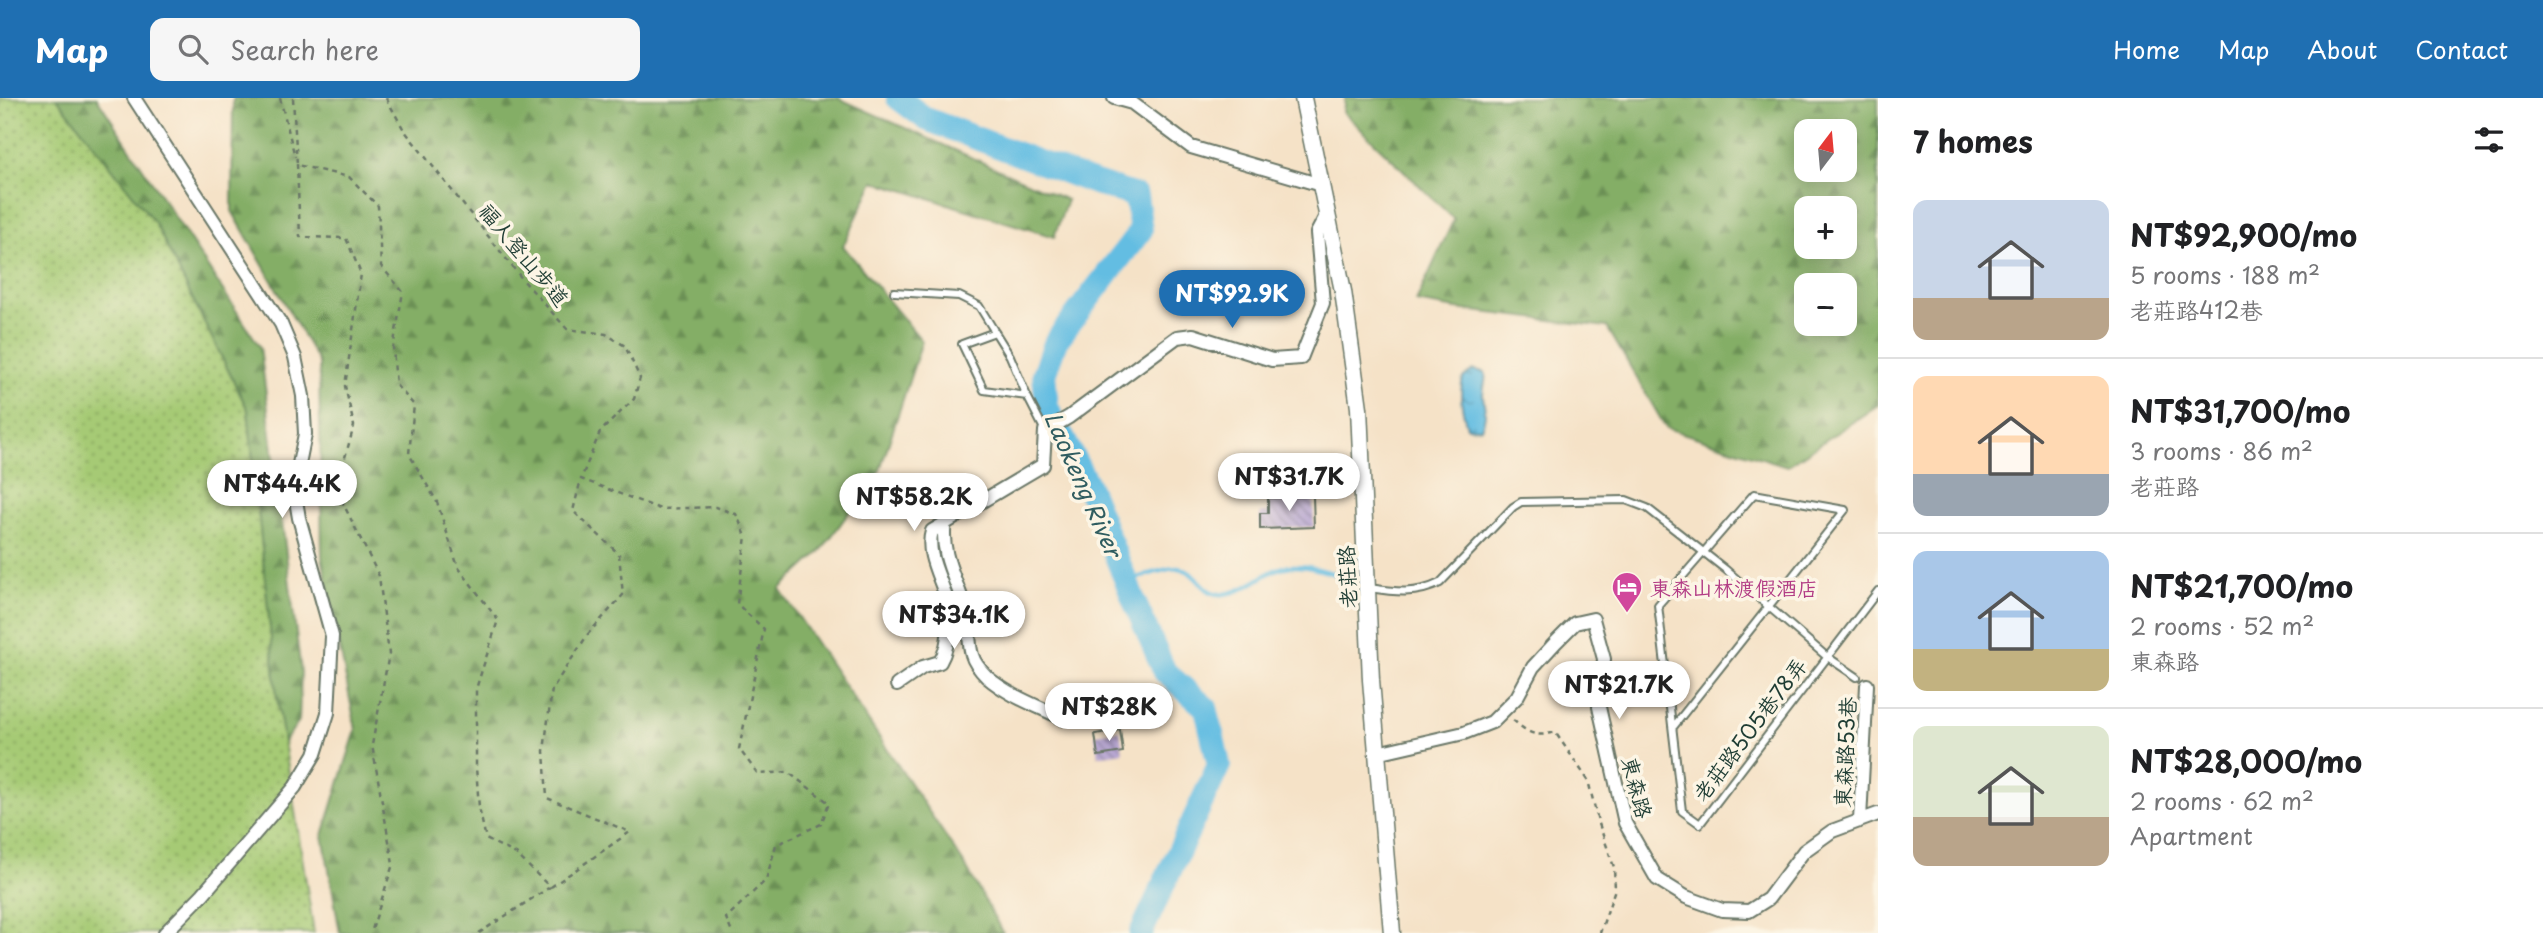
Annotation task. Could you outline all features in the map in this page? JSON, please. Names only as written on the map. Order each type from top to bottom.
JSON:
[{"type":"street","points":[[134,98],[281,324],[295,357],[303,396],[304,434],[294,489],[299,518],[332,636],[328,713],[315,754],[286,797],[203,894],[165,933]]},
{"type":"street","points":[[1114,98],[1132,103],[1191,147],[1321,185]]},
{"type":"street","name":"老莊路","points":[[1303,98],[1343,291],[1359,408],[1371,680],[1392,933]]},
{"type":"street","points":[[897,685],[923,667],[940,662],[944,655],[947,605],[933,558],[930,538],[933,531],[1043,465],[1045,431],[1069,417],[1177,337],[1193,335],[1272,360],[1301,358],[1323,303],[1317,233],[1327,214]]},
{"type":"street","points":[[945,522],[943,533],[946,552],[967,615],[972,656],[986,676],[1004,689],[1064,719]]},
{"type":"street","name":"東森路","points":[[1377,753],[1464,733],[1492,722],[1517,697],[1534,667],[1556,642],[1575,623],[1593,619],[1604,659],[1599,707],[1625,823],[1657,880],[1686,897],[1722,910],[1749,911],[1768,899],[1804,851],[1832,831],[1878,814]]},
{"type":"street","name":"東森路53巷","points":[[1860,820],[1862,681]]},
{"type":"lane","points":[[894,292],[959,296],[979,306],[1010,355],[1045,431]]},
{"type":"lane","points":[[995,332],[962,344],[977,380],[984,390],[1027,396]]},
{"type":"lane","points":[[1754,494],[1845,510],[1674,726],[1658,605],[1754,494]]},
{"type":"lane","points":[[1368,588],[1401,593],[1426,590],[1440,583],[1513,506],[1521,502],[1626,500],[1647,508],[1705,553],[1826,656],[1862,681]]},
{"type":"lane","name":"老莊路505巷78弄","points":[[1674,726],[1682,811],[1700,824],[1826,656],[1878,592]]},
{"type":"path","points":[[280,98],[297,165]]},
{"type":"path","points":[[293,98],[300,237],[346,238],[361,274],[345,386],[354,426],[336,489],[379,576],[389,654],[372,745],[393,864],[371,933]]},
{"type":"path","name":"福人登山步道","points":[[386,98],[404,130],[523,280],[567,329],[606,334],[625,346],[640,378],[634,399],[600,432],[581,479],[573,511],[619,554],[623,595],[587,634],[552,689],[544,751],[547,798],[630,832],[550,887]]},
{"type":"path","points":[[297,165],[349,177],[377,205],[381,266],[403,292],[393,348],[396,385],[414,405],[409,454],[437,502],[458,567],[498,620],[476,690],[475,767],[479,808],[486,839],[516,855],[550,887],[480,933]]},
{"type":"path","points":[[581,479],[660,509],[715,507],[736,514],[746,536],[737,604],[764,629],[739,749],[758,774],[788,772],[829,803],[821,824],[776,845],[766,880],[726,918],[732,933]]},
{"type":"path","points":[[1502,712],[1525,730],[1541,737],[1555,732],[1588,780],[1598,821],[1614,867],[1615,889],[1600,933]]},
{"type":"green space","points":[[0,98],[57,98],[155,223],[248,410],[277,697],[314,933],[0,933]]},
{"type":"green space","points":[[57,98],[97,98],[260,347],[301,672],[299,721],[284,742],[277,697],[248,410],[155,223]]},
{"type":"green space","points":[[233,98],[838,98],[1067,200],[1054,237],[874,181],[843,246],[922,341],[880,470],[820,552],[780,589],[966,867],[1003,933],[340,933],[323,835],[356,730],[322,557],[319,363],[232,211]]},
{"type":"green space","points":[[1345,98],[1878,98],[1878,405],[1787,466],[1666,428],[1607,327],[1416,302],[1454,219],[1343,112]]},
{"type":"water","points":[[1473,370],[1485,372],[1485,415],[1481,428],[1467,427],[1462,403],[1463,378]]},
{"type":"building","points":[[1313,496],[1314,527],[1260,529],[1260,513],[1268,513],[1268,498]]},
{"type":"building","points":[[1120,730],[1123,752],[1098,756],[1095,734]]},
{"type":"waterway","name":"Laokeng River","points":[[898,98],[926,119],[1136,196],[1141,230],[1056,341],[1044,374],[1047,407],[1087,484],[1165,672],[1206,708],[1219,765],[1141,933]]},
{"type":"waterway","points":[[1126,581],[1179,568],[1186,570],[1211,592],[1224,594],[1244,588],[1273,571],[1291,566],[1310,567],[1347,578]]},
{"type":"place","name":"東森山林渡假酒店","points":[[1627,614]]}]
